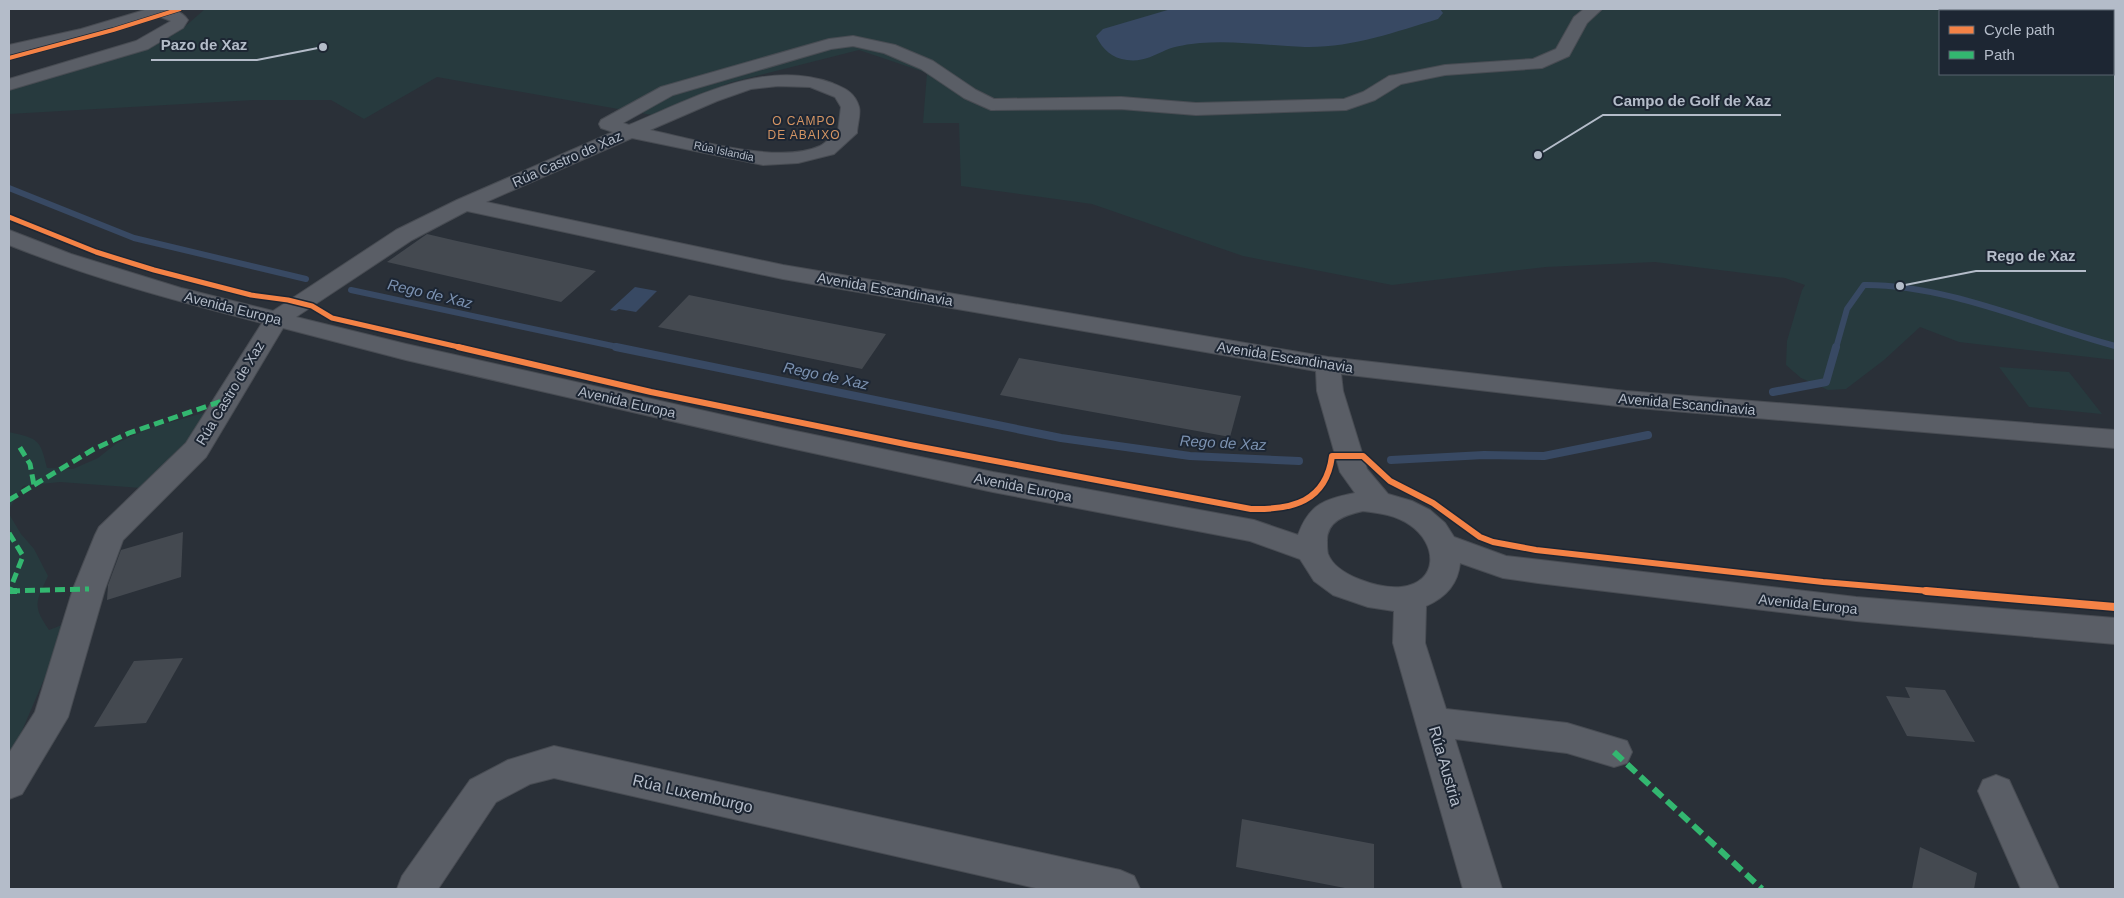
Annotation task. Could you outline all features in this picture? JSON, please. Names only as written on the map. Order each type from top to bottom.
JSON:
[{"type":"street","name":"Rúa Islandia","points":[[629,132],[711,97],[748,84],[778,81],[812,82],[842,93],[850,106],[847,133],[827,150],[798,157],[763,159],[629,132],[608,124],[668,91],[829,44],[853,41],[889,49],[927,64],[970,94],[991,104],[1030,106],[1121,103],[1196,108],[1346,104],[1369,96],[1395,80],[1445,70],[1536,64],[1563,52],[1580,20],[1594,9]]},
{"type":"street","points":[[9,50],[83,34],[160,10],[176,16],[180,20],[178,25],[142,45],[9,85]]},
{"type":"street","name":"Rúa Castro de Xaz","points":[[9,783],[51,717],[89,589],[110,535],[196,450],[263,338],[277,319],[404,235],[464,204],[629,132]]},
{"type":"street","name":"Avenida Escandinavia","points":[[464,204],[783,272],[1328,365],[1626,399],[2115,439]]},
{"type":"street","name":"Avenida Europa","points":[[9,237],[62,259],[173,293],[406,352],[790,439],[993,482],[1313,541]]},
{"type":"street","points":[[1328,365],[1330,391],[1354,472],[1378,502]]},
{"type":"street","points":[[1347,504],[1354,472]]},
{"type":"street","points":[[1363,501],[1378,502],[1403,509],[1418,517],[1433,529],[1443,558],[1443,577],[1433,588],[1420,595],[1410,597],[1391,600],[1377,598],[1353,591],[1329,576],[1318,564],[1313,541],[1315,523],[1324,514],[1336,507],[1363,501]]},
{"type":"street","name":"Avenida Europa","points":[[1443,558],[1691,591],[1856,609],[2115,631]]},
{"type":"street","name":"Rúa Austria","points":[[1410,597],[1409,643],[1482,889]]},
{"type":"street","name":"Rúa Austria","points":[[1377,598],[1409,643]]},
{"type":"street","points":[[1433,722],[1567,738],[1614,752]]},
{"type":"street","name":"Rúa Luxemburgo","points":[[416,889],[483,791],[521,770],[554,762],[1020,879],[1120,889]]},
{"type":"street","points":[[1996,791],[2040,889]]},
{"type":"green space","points":[[205,9],[2115,9],[2115,360],[1959,342],[1920,327],[1884,360],[1846,389],[1828,390],[1801,378],[1786,365],[1787,341],[1805,285],[1785,278],[1655,262],[1546,267],[1392,285],[1243,256],[1092,204],[961,186],[959,123],[923,123],[927,73],[859,50],[729,83],[652,115],[437,77],[364,119],[331,100],[254,100],[9,114],[9,90],[136,52],[163,41],[181,30]]},
{"type":"green space","points":[[1999,367],[2069,372],[2102,414],[2029,407]]},
{"type":"green space","points":[[203,413],[216,426],[141,488],[60,482],[23,486],[9,509],[9,432],[26,436],[36,441],[40,445],[47,468],[73,469],[98,458],[117,443],[150,428]]},
{"type":"green space","points":[[9,514],[21,534],[34,549],[48,576],[39,598],[38,609],[40,615],[49,630],[67,623],[82,647],[45,677],[9,761]]},
{"type":"water","points":[[1171,9],[1440,9],[1443,13],[1438,19],[1406,29],[1339,45],[1305,47],[1213,42],[1174,47],[1138,60],[1127,60],[1112,55],[1096,36],[1103,29]]},
{"type":"water","points":[[635,287],[657,291],[636,312],[619,309],[616,311],[610,310]]},
{"type":"building","points":[[427,234],[596,271],[561,302],[387,262]]},
{"type":"building","points":[[689,295],[886,334],[862,369],[658,327]]},
{"type":"building","points":[[1019,358],[1241,396],[1230,437],[1000,395]]},
{"type":"building","points":[[183,532],[181,577],[107,600],[108,585],[121,550]]},
{"type":"building","points":[[183,658],[146,723],[94,727],[134,661]]},
{"type":"building","points":[[1905,687],[1945,690],[1975,742],[1907,736],[1886,696],[1910,698]]},
{"type":"building","points":[[1242,819],[1374,844],[1374,889],[1350,889],[1236,867]]},
{"type":"building","points":[[1920,847],[1977,873],[1974,889],[1912,889]]},
{"type":"waterway","points":[[2044,9],[2053,10]]},
{"type":"waterway","name":"Rego de Xaz","points":[[9,188],[134,238],[306,279]]},
{"type":"waterway","name":"Rego de Xaz","points":[[1836,348],[1847,309],[1864,285],[1895,286],[1958,298],[2115,346]]},
{"type":"waterway","name":"Rego de Xaz","points":[[351,290],[622,348]]},
{"type":"waterway","name":"Rego de Xaz","points":[[616,347],[1061,438],[1190,456],[1299,461]]},
{"type":"waterway","name":"Rego de Xaz","points":[[1773,392],[1826,382],[1836,347]]},
{"type":"waterway","name":"Rego de Xaz","points":[[1391,460],[1484,455],[1544,456],[1648,435]]},
{"type":"marked path","points":[[34,485],[94,449],[115,439],[171,417],[228,399]]},
{"type":"marked path","points":[[9,500],[34,485],[30,464],[19,446]]},
{"type":"marked path","points":[[9,533],[23,556],[9,593]]},
{"type":"marked path","points":[[10,591],[89,589]]},
{"type":"marked path","points":[[1614,752],[1762,889]]},
{"type":"cycle path","points":[[9,58],[113,30],[180,9]]},
{"type":"cycle path","points":[[9,217],[96,252],[154,270],[251,295],[288,300],[312,306],[332,318],[651,392],[910,445],[1251,509],[1279,508],[1305,500],[1316,493],[1324,483],[1330,471],[1332,456],[1363,456],[1390,481],[1433,503],[1480,537],[1493,542],[1536,550],[1823,582],[2115,607]]},
{"type":"place","name":"Pazo de Xaz","points":[[323,47]]},
{"type":"place","name":"Campo de Golf de Xaz","points":[[1538,155]]},
{"type":"place","name":"Rego de Xaz","points":[[1900,286]]},
{"type":"district","name":"O CAMPO DE ABAIXO","points":[[804,128]]}]
